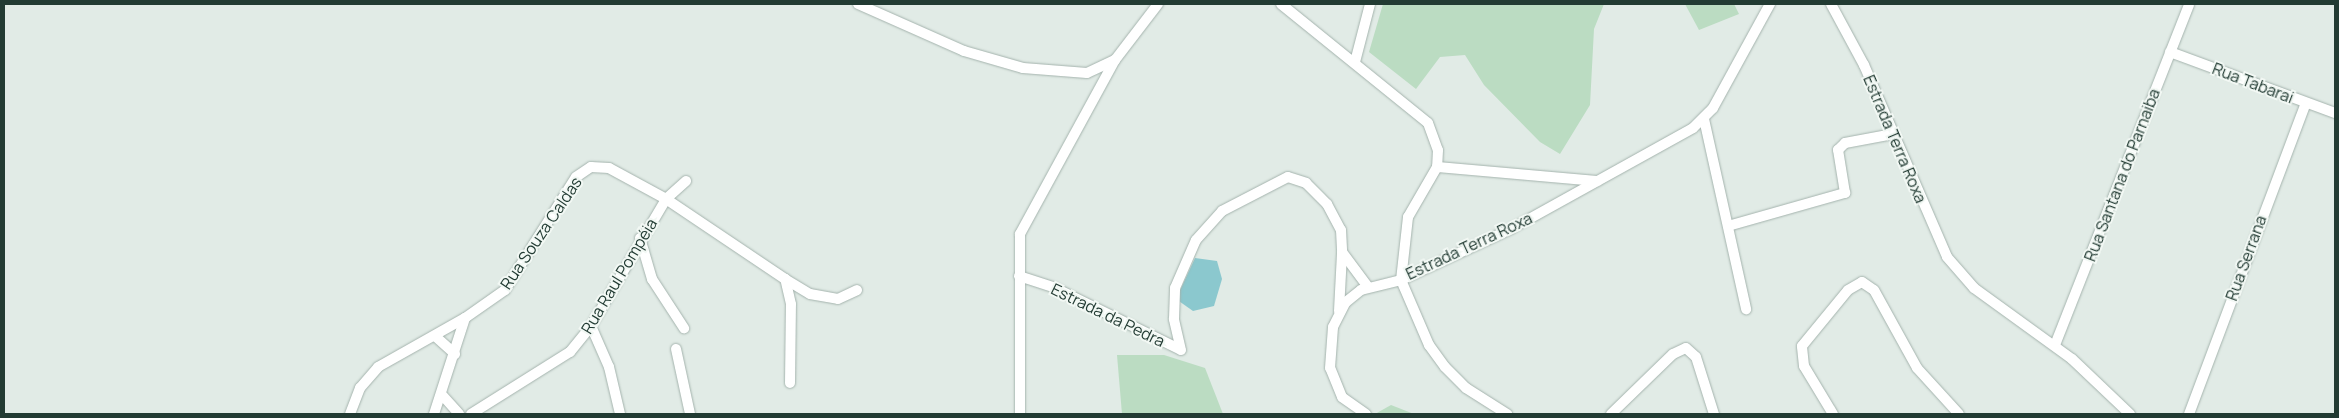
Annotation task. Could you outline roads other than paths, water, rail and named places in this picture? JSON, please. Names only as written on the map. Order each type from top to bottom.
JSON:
[{"type":"street","points":[[858,4],[964,51],[1014,66],[1087,73],[1115,60]]},
{"type":"street","points":[[1020,414],[1020,234],[1115,60],[1158,4]]},
{"type":"street","points":[[1280,4],[1355,62],[1428,123],[1438,150],[1437,167],[1597,181]]},
{"type":"street","points":[[1355,62],[1370,4]]},
{"type":"street","points":[[1746,309],[1704,119],[1770,4]]},
{"type":"street","name":"Estrada Terra Roxa","points":[[1831,4],[1893,134],[1939,243],[1960,274],[2055,345],[2130,414]]},
{"type":"street","name":"Rua Santana do Parnaiba","points":[[2055,345],[2189,4]]},
{"type":"street","name":"Rua Tabarai","points":[[2170,52],[2335,113]]},
{"type":"street","name":"Rua Serrana","points":[[2189,414],[2306,103]]},
{"type":"street","name":"Estrada Terra Roxa","points":[[1401,280],[1511,229],[1704,119]]},
{"type":"street","points":[[1728,226],[1845,193],[1838,150],[1845,143],[1893,134]]},
{"type":"street","name":"Estrada Terra Roxa","points":[[1401,280],[1408,217],[1437,167]]},
{"type":"street","name":"Rua Souza Caldas","points":[[465,318],[505,290],[583,171],[609,168],[666,199]]},
{"type":"street","name":"Estrada da Pedra","points":[[1019,276],[1055,288],[1181,350],[1174,318],[1175,288],[1196,240],[1222,211],[1276,181],[1296,178],[1317,193],[1336,217],[1342,252],[1368,288]]},
{"type":"street","name":"Rua Raul Pompéia","points":[[471,414],[563,359],[591,326],[640,238],[666,199],[686,181]]},
{"type":"street","points":[[666,199],[810,294],[838,299],[857,290]]},
{"type":"street","points":[[640,238],[652,279],[684,328]]},
{"type":"street","points":[[1342,252],[1339,312],[1330,348],[1332,381],[1349,404],[1366,414]]},
{"type":"street","points":[[785,279],[790,304],[790,383]]},
{"type":"street","points":[[1339,312],[1354,294],[1368,288],[1401,280],[1425,338],[1445,367],[1466,388],[1507,414]]},
{"type":"street","points":[[1833,414],[1804,366],[1802,346],[1848,290],[1862,282],[1874,290],[1917,368],[1959,414]]},
{"type":"street","points":[[350,414],[370,374],[465,318]]},
{"type":"street","points":[[434,414],[442,396],[465,318]]},
{"type":"street","points":[[591,326],[609,367],[620,414]]},
{"type":"street","points":[[435,336],[455,354]]},
{"type":"street","points":[[1613,413],[1673,354],[1686,348],[1696,357],[1714,414]]},
{"type":"street","points":[[676,349],[690,414]]},
{"type":"street","points":[[442,396],[459,414]]},
{"type":"water","points":[[1195,258],[1217,261],[1222,279],[1214,306],[1193,311],[1176,299]]}]
